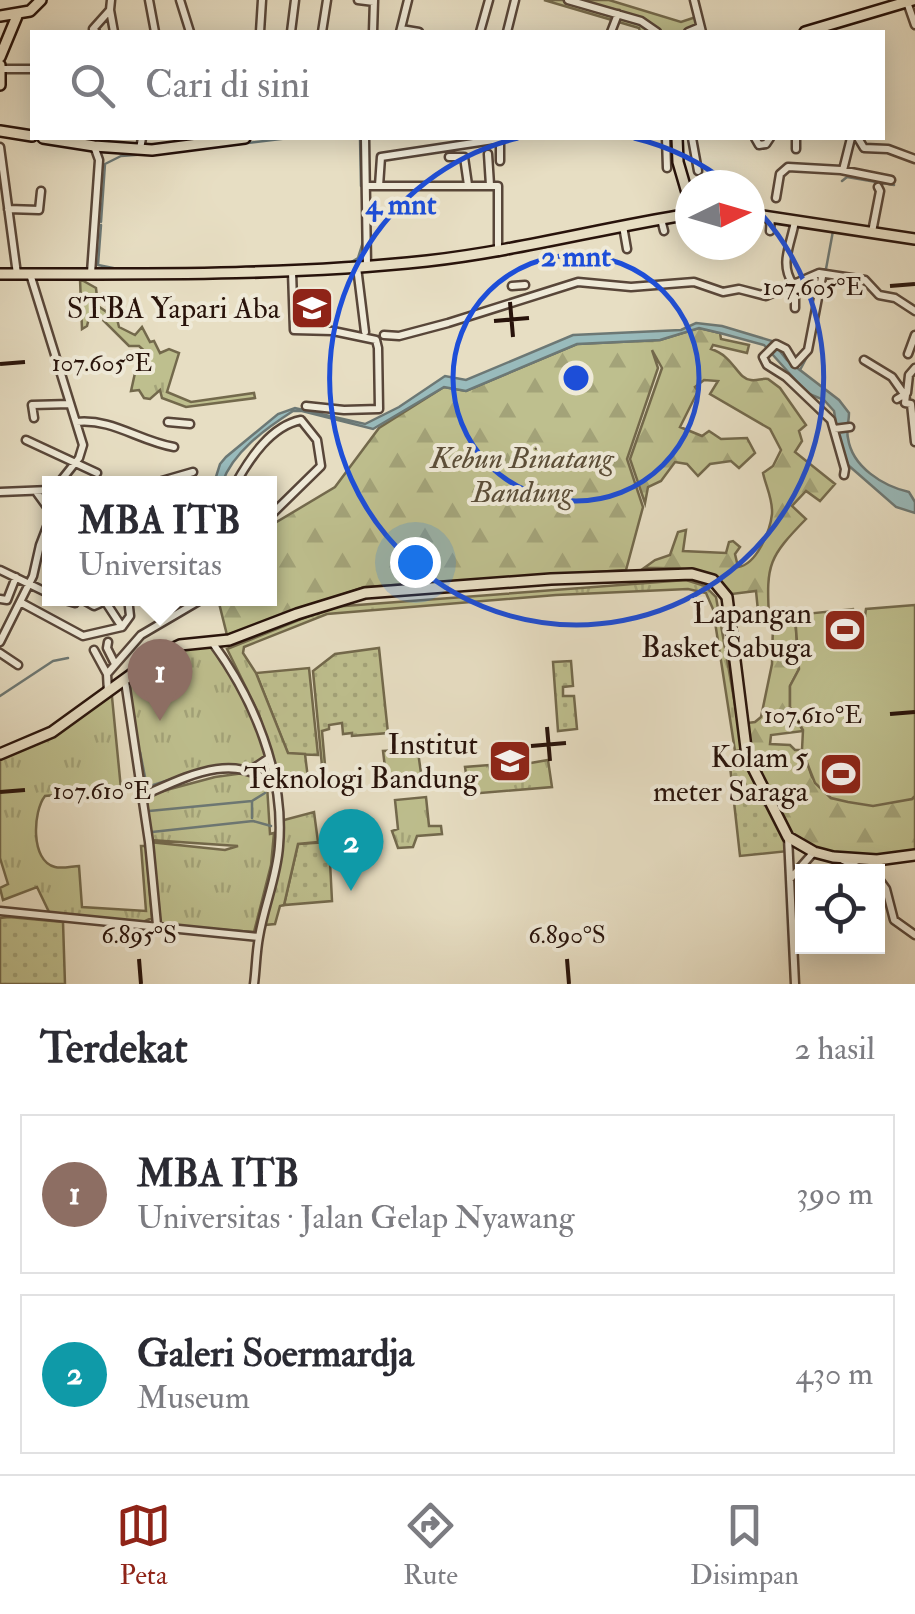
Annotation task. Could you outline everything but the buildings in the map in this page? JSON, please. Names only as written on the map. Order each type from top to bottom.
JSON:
[{"type":"main road","points":[[0,16],[30,11],[41,0]]},
{"type":"main road","points":[[831,29],[910,1]]},
{"type":"main road","points":[[0,85],[17,16]]},
{"type":"main road","points":[[0,131],[30,136]]},
{"type":"main road","points":[[56,140],[140,149],[226,140]]},
{"type":"main road","points":[[677,140],[680,170]]},
{"type":"main road","points":[[0,274],[292,272],[362,267],[498,252],[675,216]]},
{"type":"main road","points":[[765,216],[915,238]]},
{"type":"main road","points":[[0,754],[52,732],[169,650],[229,640],[339,600],[395,588],[672,572],[713,580],[727,596],[747,756],[788,837],[814,852],[854,864]]},
{"type":"main road","points":[[885,866],[915,855]]},
{"type":"street","points":[[111,0],[114,30]]},
{"type":"street","points":[[148,0],[155,30]]},
{"type":"street","points":[[180,0],[189,30]]},
{"type":"street","points":[[260,30],[262,0]]},
{"type":"street","points":[[290,30],[295,0]]},
{"type":"street","points":[[322,30],[326,0]]},
{"type":"street","points":[[358,0],[374,1],[372,30]]},
{"type":"street","points":[[400,30],[408,0]]},
{"type":"street","points":[[480,30],[488,0]]},
{"type":"street","points":[[508,30],[515,0]]},
{"type":"street","points":[[568,0],[642,21],[654,30]]},
{"type":"street","points":[[694,0],[701,30]]},
{"type":"street","points":[[910,1],[915,25]]},
{"type":"street","points":[[93,30],[110,10]]},
{"type":"street","points":[[613,30],[618,14]]},
{"type":"street","points":[[3,66],[30,70]]},
{"type":"street","points":[[140,149],[142,140]]},
{"type":"street","points":[[365,140],[362,267],[365,332]]},
{"type":"street","points":[[379,186],[381,157],[493,140]]},
{"type":"street","points":[[500,140],[500,162]]},
{"type":"street","points":[[666,140],[667,168]]},
{"type":"street","points":[[692,140],[698,170]]},
{"type":"street","points":[[796,140],[796,149]]},
{"type":"street","points":[[843,170],[853,140]]},
{"type":"street","points":[[856,140],[864,148],[888,149],[915,159]]},
{"type":"street","points":[[0,146],[17,274]]},
{"type":"street","points":[[91,273],[99,160],[94,146]]},
{"type":"street","points":[[488,154],[490,185]]},
{"type":"street","points":[[450,157],[464,157],[468,186]]},
{"type":"street","points":[[776,198],[784,169],[815,167],[891,180]]},
{"type":"street","points":[[366,186],[499,188],[498,252]]},
{"type":"street","points":[[872,232],[878,187]]},
{"type":"street","points":[[8,209],[39,210],[41,190]]},
{"type":"street","points":[[770,231],[771,217]]},
{"type":"street","points":[[661,218],[664,231]]},
{"type":"street","points":[[794,221],[784,260],[785,273],[793,283],[795,308]]},
{"type":"street","points":[[623,226],[626,248]]},
{"type":"street","points":[[292,272],[294,330],[361,336],[376,340],[378,348],[379,409],[306,406]]},
{"type":"street","points":[[30,274],[83,445],[68,476]]},
{"type":"street","points":[[823,274],[809,351],[795,364],[786,349],[775,344],[763,357],[767,365],[786,377],[832,420],[844,475]]},
{"type":"street","points":[[384,335],[399,336],[578,282],[631,286],[694,282],[723,292],[739,289],[758,296],[823,274],[864,280],[880,295],[895,298],[915,311]]},
{"type":"street","points":[[518,286],[521,298]]},
{"type":"street","points":[[908,354],[915,336]]},
{"type":"street","points":[[864,360],[892,376],[907,393]]},
{"type":"street","points":[[914,439],[911,404],[905,403],[909,375],[915,368]]},
{"type":"street","points":[[34,418],[32,405],[70,404]]},
{"type":"street","points":[[240,476],[261,446],[292,422],[301,420],[317,440],[321,466],[277,509]]},
{"type":"street","points":[[76,422],[106,421],[154,444],[174,447]]},
{"type":"street","points":[[168,422],[190,424]]},
{"type":"street","points":[[835,429],[849,428]]},
{"type":"street","points":[[31,440],[32,446],[77,461],[97,473]]},
{"type":"street","points":[[180,476],[193,472]]},
{"type":"street","points":[[0,492],[42,491]]},
{"type":"street","points":[[36,492],[42,500]]},
{"type":"street","points":[[0,642],[30,582],[42,544]]},
{"type":"street","points":[[0,570],[42,589]]},
{"type":"street","points":[[0,599],[7,600],[16,576]]},
{"type":"street","points":[[20,602],[83,636],[122,627],[130,616],[129,606]]},
{"type":"street","points":[[108,606],[122,627]]},
{"type":"street","points":[[109,693],[107,674],[141,635],[190,606]]},
{"type":"street","points":[[211,641],[243,689],[269,758],[276,792],[279,845],[259,936],[254,984]]},
{"type":"street","points":[[108,642],[115,664]]},
{"type":"street","points":[[94,650],[107,674]]},
{"type":"street","points":[[0,654],[18,665]]},
{"type":"street","points":[[124,681],[156,925]]},
{"type":"street","points":[[251,770],[269,758]]},
{"type":"street","points":[[142,796],[208,769],[251,770],[276,792]]},
{"type":"street","points":[[788,837],[795,984]]},
{"type":"street","points":[[790,880],[814,852]]},
{"type":"street","points":[[885,887],[894,920],[915,934]]},
{"type":"street","points":[[0,911],[259,936]]},
{"type":"green space","points":[[544,0],[609,0],[681,22],[696,17],[697,27],[689,30],[639,28]]},
{"type":"green space","points":[[80,279],[96,288],[98,306],[117,319],[119,327],[135,335],[142,327],[160,353],[169,349],[179,353],[167,392],[191,402],[254,393],[255,398],[186,407],[162,398],[160,390],[150,399],[144,398],[139,390],[131,391],[135,373],[147,365],[149,355],[139,346],[129,346],[97,314],[90,314],[82,329]]},
{"type":"green space","name":"Kebun Binatang Bandung","points":[[699,328],[720,333],[721,339],[749,345],[747,353],[713,345],[711,349],[725,357],[746,379],[768,379],[780,388],[806,425],[799,431],[802,441],[795,452],[835,484],[820,501],[806,491],[792,506],[806,519],[772,562],[769,616],[759,621],[756,591],[732,594],[703,573],[644,568],[670,555],[678,532],[686,530],[683,551],[726,553],[733,541],[740,547],[735,554],[738,567],[751,560],[765,538],[772,514],[763,473],[773,466],[781,450],[770,429],[710,394],[718,381],[704,380],[695,387],[698,391],[680,427],[702,436],[709,431],[721,439],[747,438],[755,453],[739,468],[731,461],[710,464],[698,476],[687,464],[675,462],[661,481],[648,487],[645,503],[630,459],[662,368],[652,350],[658,368],[627,459],[643,507],[626,570],[364,587],[227,635],[220,606],[277,606],[277,522],[335,487],[379,428],[444,387],[466,391],[577,344],[660,340]]},
{"type":"green space","points":[[686,580],[705,586],[716,597],[743,750],[735,751],[713,609],[706,593],[688,589],[556,595],[327,614],[244,647],[243,653],[256,673],[288,753],[305,754],[309,787],[284,790],[278,785],[259,714],[227,649],[331,607]]},
{"type":"green space","points":[[915,605],[915,796],[873,806],[831,798],[815,783],[802,750],[803,730],[790,707],[790,686],[799,669],[795,615],[853,609],[854,617],[865,616],[866,609]]},
{"type":"green space","points":[[795,618],[799,669],[790,686],[790,707],[803,731],[771,735],[770,744],[803,750],[812,777],[831,798],[915,796],[915,850],[880,856],[812,850],[791,834],[751,756],[747,723],[761,717],[772,664],[773,623]]},
{"type":"green space","points":[[211,641],[256,727],[272,782],[251,768],[207,768],[143,792],[125,681],[167,655]]},
{"type":"green space","points":[[379,648],[388,733],[352,736],[343,734],[342,723],[329,725],[329,729],[322,731],[322,766],[313,671],[335,654]]},
{"type":"green space","points":[[571,661],[573,686],[563,687],[563,696],[574,696],[577,729],[558,731],[553,662]]},
{"type":"green space","points":[[309,668],[318,755],[288,754],[256,673]]},
{"type":"green space","points":[[112,697],[121,789],[45,796],[36,823],[38,846],[47,863],[55,867],[79,866],[82,907],[146,911],[141,846],[146,846],[152,918],[143,922],[50,914],[37,887],[3,900],[0,888],[8,884],[0,858],[0,753],[26,743]]},
{"type":"green space","points":[[403,750],[404,754],[418,752],[422,780],[387,784],[383,751]]},
{"type":"green space","points":[[548,760],[552,787],[469,794],[465,767],[489,765],[490,770]]},
{"type":"green space","points":[[750,764],[788,837],[789,851],[740,856],[730,766]]},
{"type":"green space","points":[[251,772],[267,785],[270,834],[274,833],[271,865],[254,932],[157,925],[149,842],[225,850],[238,846],[150,840],[144,796],[215,777]]},
{"type":"green space","points":[[426,797],[429,826],[441,826],[442,834],[417,836],[413,847],[398,848],[392,831],[398,829],[395,800]]},
{"type":"green space","points":[[314,812],[318,842],[298,844],[284,905],[280,906],[275,924],[264,925],[280,864],[284,820]]},
{"type":"green space","points":[[329,842],[332,901],[284,905],[298,844]]},
{"type":"green space","points":[[0,918],[63,922],[65,984],[0,984]]},
{"type":"water","points":[[696,323],[722,326],[772,341],[787,360],[839,400],[849,413],[847,435],[856,458],[879,480],[909,492],[915,502],[915,513],[896,507],[848,465],[834,411],[824,400],[807,393],[764,345],[699,328],[660,340],[577,344],[466,391],[444,387],[373,429],[293,411],[242,451],[225,476],[216,476],[226,457],[278,414],[295,408],[365,424],[445,376],[466,380],[573,335],[681,330]]},
{"type":"waterway","points":[[156,154],[272,140]]},
{"type":"waterway","points":[[360,140],[361,186]]},
{"type":"waterway","points":[[101,222],[105,164],[121,156],[148,154]]},
{"type":"waterway","points":[[842,181],[847,177],[894,185]]},
{"type":"waterway","points":[[362,187],[363,241]]},
{"type":"waterway","points":[[101,225],[98,265],[118,269]]},
{"type":"waterway","points":[[826,269],[833,231]]},
{"type":"waterway","points":[[348,264],[358,258],[363,242]]},
{"type":"waterway","points":[[172,269],[244,268]]},
{"type":"waterway","points":[[817,271],[826,269]]},
{"type":"waterway","points":[[701,281],[717,287]]},
{"type":"waterway","points":[[800,370],[808,355]]},
{"type":"waterway","points":[[0,696],[53,661],[68,658]]},
{"type":"waterway","points":[[140,752],[147,787],[175,778]]},
{"type":"waterway","points":[[192,772],[218,766]]},
{"type":"waterway","points":[[252,818],[252,801],[265,793]]},
{"type":"waterway","points":[[149,811],[252,801]]},
{"type":"waterway","points":[[152,832],[253,821],[271,826]]},
{"type":"place","name":"STBA Yapari Aba","points":[[312,308]]},
{"type":"place","name":"Lapangan Basket Sabuga","points":[[845,630]]},
{"type":"place","name":"MBA ITB","points":[[160,721]]},
{"type":"place","name":"Institut Teknologi Bandung","points":[[510,761]]},
{"type":"place","name":"Kolam 5 meter Saraga","points":[[841,774]]},
{"type":"place","name":"Galeri Soermardja","points":[[351,891]]}]
